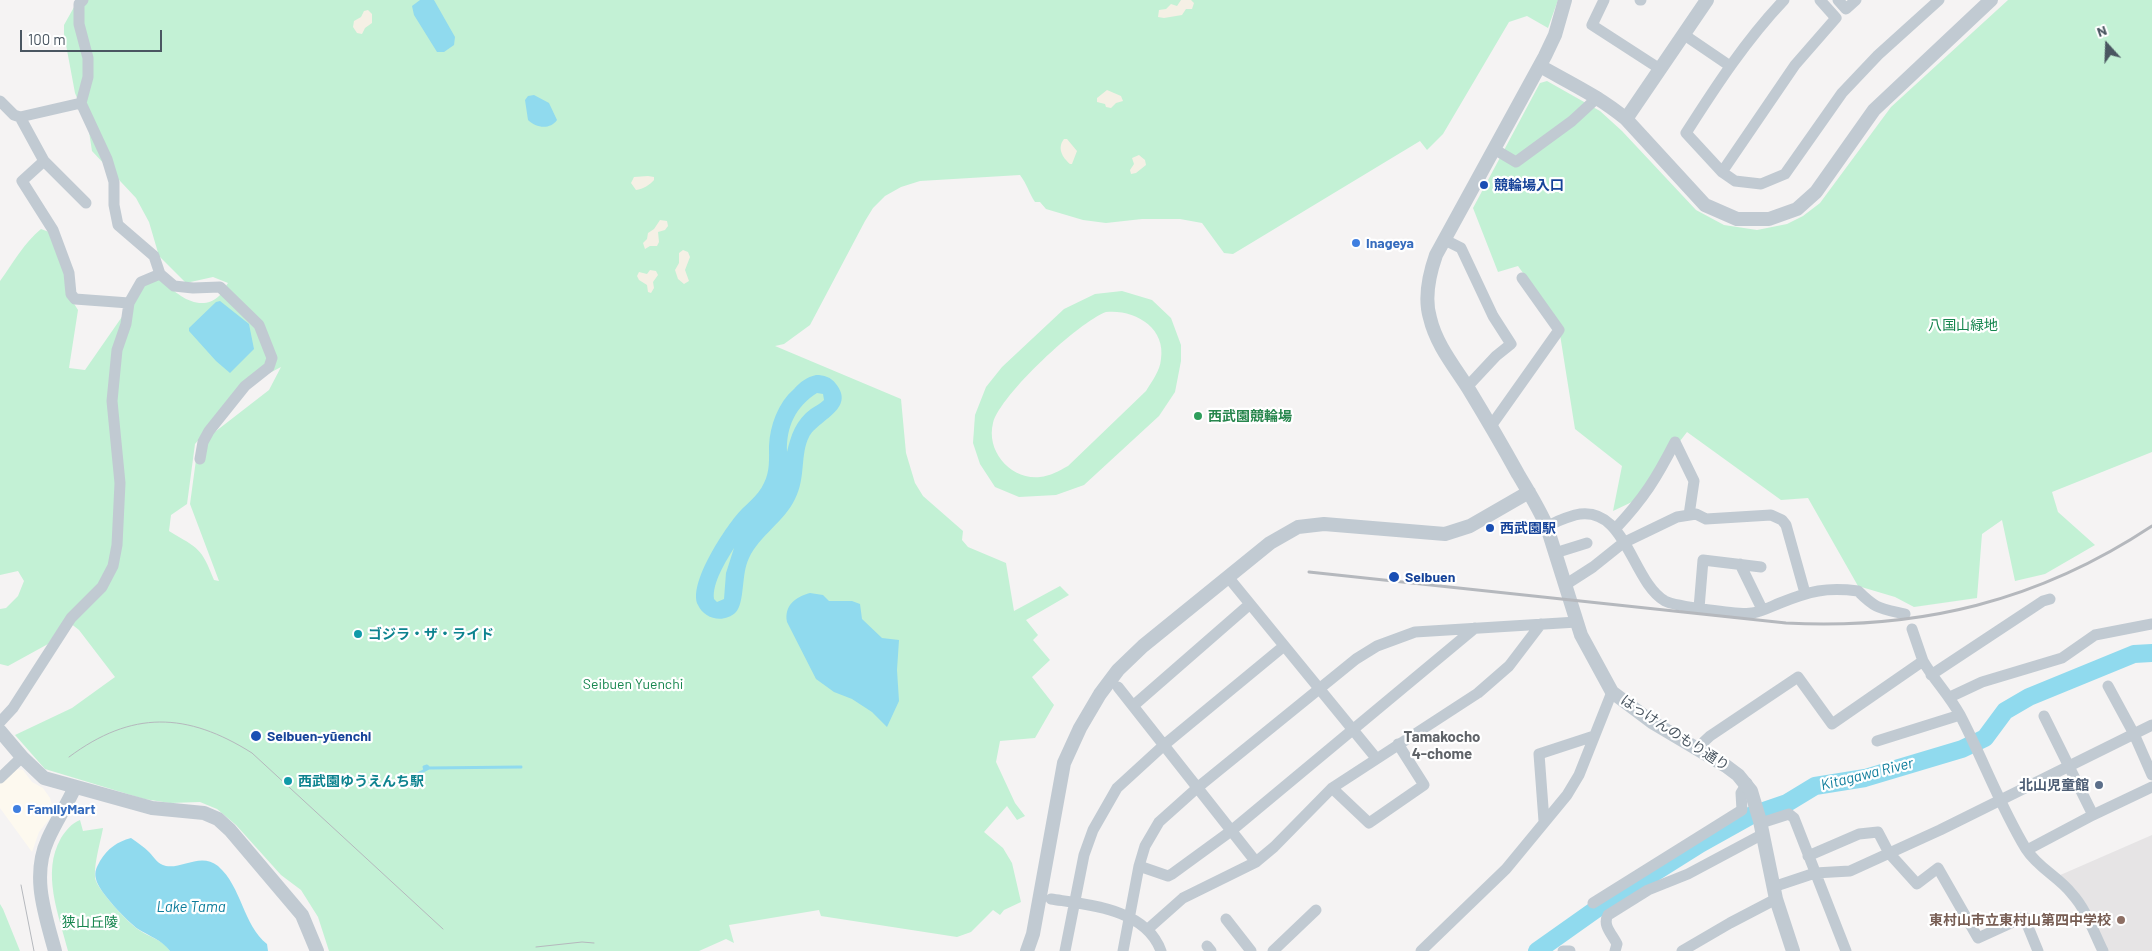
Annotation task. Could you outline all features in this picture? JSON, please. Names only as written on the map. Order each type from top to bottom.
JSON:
[{"type":"street","points":[[83,0],[79,4],[79,24],[88,58],[88,78],[81,103],[107,159],[114,182],[114,205],[118,225],[154,256],[160,274],[174,286],[193,288],[220,287],[259,325],[272,358],[269,366],[245,386],[209,431],[202,442],[200,459]]},
{"type":"street","name":"はっけんのもり通り","points":[[1565,0],[1555,35],[1540,66],[1432,267],[1428,286],[1428,312],[1436,338],[1491,426],[1548,527],[1581,635],[1612,692],[1652,722],[1726,766],[1746,783],[1760,821],[1775,893],[1793,951]]},
{"type":"street","points":[[1604,0],[1592,25],[1660,69]]},
{"type":"street","points":[[1626,119],[1707,0]]},
{"type":"street","points":[[1784,0],[1760,25],[1686,132],[1722,172],[1735,181],[1761,184],[1784,174],[1842,93],[1878,55],[1939,0]]},
{"type":"street","points":[[1722,172],[1795,66],[1836,18],[1820,0]]},
{"type":"street","points":[[1838,0],[1846,9],[1856,0]]},
{"type":"street","points":[[1540,66],[1598,97],[1626,119],[1705,205],[1737,219],[1769,219],[1797,209],[1816,192],[1874,110],[1991,0]]},
{"type":"street","points":[[1683,34],[1730,66]]},
{"type":"street","points":[[1494,149],[1516,162],[1572,121],[1598,97]]},
{"type":"street","points":[[2,108],[20,117],[81,103]]},
{"type":"street","points":[[20,117],[44,161],[86,203]]},
{"type":"street","points":[[44,161],[22,181],[53,230],[69,273],[71,294],[75,299],[129,304]]},
{"type":"street","points":[[1445,240],[1461,248],[1493,316],[1511,344],[1496,356],[1467,387]]},
{"type":"street","points":[[0,722],[13,708],[71,618],[102,587],[113,566],[117,545],[120,483],[112,401],[117,350],[126,324],[129,304],[141,282],[160,274]]},
{"type":"street","points":[[1491,426],[1559,330],[1522,278]]},
{"type":"street","points":[[1616,528],[1639,503],[1656,480],[1675,442],[1694,481],[1688,515]]},
{"type":"street","points":[[1026,951],[1033,934],[1064,763],[1080,728],[1100,694],[1122,666],[1278,537],[1298,527],[1324,524],[1445,534],[1470,526],[1529,492]]},
{"type":"street","points":[[1548,527],[1556,521],[1584,513],[1596,516],[1616,528],[1623,543],[1650,586],[1666,602],[1699,608],[1752,613],[1805,593],[1834,588],[1858,590],[1868,602],[1879,608],[1905,614]]},
{"type":"street","points":[[1565,585],[1593,567],[1623,543],[1671,519],[1696,514],[1706,519],[1771,515],[1782,520],[1786,525],[1805,593]]},
{"type":"street","points":[[1555,553],[1587,543]]},
{"type":"street","points":[[1699,608],[1704,560],[1761,567]]},
{"type":"street","points":[[1740,564],[1762,609]]},
{"type":"street","points":[[1228,577],[1376,758]]},
{"type":"street","points":[[1931,675],[2043,601],[2050,599]]},
{"type":"street","points":[[1133,706],[1250,604]]},
{"type":"street","points":[[1123,951],[1139,866],[1145,846],[1159,822],[1197,788],[1366,652],[1395,638],[1415,632],[1577,622]]},
{"type":"street","points":[[1148,929],[1183,898],[1256,862],[1274,847],[1332,788],[1484,689],[1509,666],[1541,624]]},
{"type":"street","points":[[1950,697],[1982,682],[2062,658],[2095,635],[2152,624]]},
{"type":"street","points":[[1139,866],[1168,876],[1172,874],[1231,831],[1475,628]]},
{"type":"street","points":[[1912,629],[1931,675],[1950,697],[1960,715],[1998,800],[2027,850],[2039,865],[2071,892],[2103,951]]},
{"type":"street","points":[[1065,951],[1084,855],[1092,830],[1117,788],[1164,745],[1284,646]]},
{"type":"street","points":[[1696,749],[1710,736],[1798,678],[1832,724],[1924,661]]},
{"type":"street","points":[[2108,686],[2134,734],[2152,775]]},
{"type":"street","points":[[1118,687],[1256,862]]},
{"type":"street","points":[[1421,951],[1506,869],[1544,820],[1566,796],[1574,784],[1612,692]]},
{"type":"street","points":[[1877,741],[1960,715]]},
{"type":"street","points":[[2044,716],[2093,816]]},
{"type":"street","points":[[1682,951],[1775,893],[1815,874],[1850,871],[2152,725]]},
{"type":"street","points":[[0,731],[41,777],[152,808],[204,813],[218,819],[230,830],[302,915],[317,951]]},
{"type":"street","points":[[1544,820],[1539,754],[1594,736]]},
{"type":"street","points":[[1332,788],[1369,823],[1424,785],[1398,744]]},
{"type":"street","points":[[0,778],[22,757]]},
{"type":"street","points":[[1593,903],[1742,810],[1741,793],[1746,783]]},
{"type":"street","points":[[55,951],[41,898],[40,863],[48,839],[74,787]]},
{"type":"street","points":[[2027,850],[2152,787]]},
{"type":"street","points":[[1615,951],[1617,944],[1605,921],[1608,915],[1648,890],[1688,874],[1760,821],[1789,814],[1794,818],[1846,951]]},
{"type":"street","points":[[1808,856],[1859,834],[1878,832],[1889,853],[1917,884],[1938,868],[1978,938],[2024,917],[2038,951]]},
{"type":"street","points":[[1051,899],[1129,916],[1148,929],[1156,938],[1161,951]]},
{"type":"street","points":[[1273,951],[1316,910]]},
{"type":"street","points":[[1226,919],[1251,951]]},
{"type":"street","points":[[1564,951],[1570,951]]},
{"type":"shaded area","points":[[16,769],[23,770],[32,782],[43,788],[50,798],[54,813],[39,832],[32,852],[0,808],[0,782]]},
{"type":"shaded area","name":"東村山市立東村山第四中学校","points":[[2152,835],[2152,951],[2108,951],[2058,876]]},
{"type":"green space","name":"Seibuen Yuenchi","points":[[78,0],[1558,0],[1548,28],[1527,16],[1509,22],[1443,134],[1427,150],[1420,141],[1233,254],[1224,253],[1202,223],[1180,219],[1142,219],[1106,223],[1083,220],[1046,209],[1040,202],[1035,202],[1020,175],[920,181],[901,187],[885,196],[873,208],[810,325],[784,344],[775,346],[901,399],[906,453],[915,483],[923,496],[963,531],[962,540],[968,547],[1006,563],[1014,611],[1060,586],[1069,595],[1026,620],[1038,635],[1033,640],[1050,660],[1032,677],[1054,705],[1035,738],[1000,741],[996,762],[1015,803],[1025,816],[1017,820],[1007,806],[984,832],[1003,848],[1012,863],[1021,902],[1004,910],[1000,915],[993,910],[971,932],[957,937],[821,916],[819,910],[729,925],[734,943],[726,939],[699,951],[329,951],[318,917],[301,890],[281,875],[236,825],[217,809],[200,802],[170,803],[144,799],[45,769],[15,735],[72,708],[115,677],[79,630],[65,619],[48,644],[8,666],[0,664],[0,609],[6,608],[18,596],[24,581],[18,571],[0,575],[0,281],[24,247],[41,229],[49,232],[61,258],[68,294],[78,310],[69,368],[85,370],[126,311],[140,285],[154,279],[164,281],[182,297],[197,303],[205,303],[219,296],[228,283],[213,277],[186,283],[159,256],[149,222],[136,198],[92,151],[88,125],[75,93],[64,25]],"holes":[[[281,367],[269,390],[198,445],[190,504],[219,581],[214,580],[206,561],[198,550],[169,531],[171,515],[187,504],[195,444],[245,386]]]},
{"type":"green space","name":"八国山緑地","points":[[2008,0],[2152,0],[2152,452],[2052,492],[2058,512],[2095,545],[2045,574],[2015,581],[2002,520],[1982,534],[1977,598],[1914,607],[1895,597],[1858,586],[1808,498],[1781,500],[1687,432],[1634,501],[1613,511],[1622,466],[1575,429],[1558,322],[1518,266],[1498,272],[1473,208],[1540,83],[1547,81],[1600,111],[1622,131],[1696,210],[1724,225],[1757,230],[1787,224],[1803,216],[1820,203],[1891,107]]},
{"type":"green space","points":[[1122,291],[1152,300],[1171,318],[1181,345],[1181,361],[1175,392],[1159,416],[1084,485],[1056,495],[1019,497],[995,487],[980,464],[973,443],[975,415],[986,387],[1002,367],[1064,309],[1095,294]],"holes":[[[1106,312],[1117,312],[1137,317],[1146,322],[1158,338],[1161,348],[1159,368],[1146,391],[1068,466],[1040,477],[1029,477],[1010,469],[1003,462],[993,444],[993,423],[999,410],[1042,360],[1078,329]]]},
{"type":"green space","name":"狭山丘陵","points":[[80,820],[83,831],[103,828],[95,876],[103,892],[128,921],[160,941],[170,951],[68,951],[54,894],[52,865],[55,851],[61,838],[69,827]]},
{"type":"green space","points":[[0,904],[3,909],[20,951],[0,951]]},
{"type":"sand","points":[[1181,0],[1191,0],[1194,3],[1192,9],[1186,9],[1182,15],[1158,17],[1159,10],[1166,9],[1171,4],[1177,6]]},
{"type":"sand","points":[[368,10],[372,14],[372,23],[365,28],[362,34],[357,33],[353,27],[354,21],[361,17],[364,11]]},
{"type":"sand","points":[[1107,90],[1121,96],[1123,101],[1116,103],[1111,108],[1097,102],[1097,98]]},
{"type":"sand","points":[[1064,139],[1067,139],[1077,151],[1072,164],[1067,161],[1061,152]]},
{"type":"sand","points":[[1139,155],[1145,160],[1146,165],[1136,173],[1131,174],[1130,170],[1134,164],[1132,158]]},
{"type":"sand","points":[[634,177],[654,177],[654,180],[641,189],[636,190],[631,183]]},
{"type":"sand","points":[[660,220],[667,221],[668,226],[665,230],[658,232],[659,242],[657,246],[650,246],[645,249],[643,243],[647,239],[648,233],[654,229]]},
{"type":"sand","points":[[683,250],[688,252],[690,257],[685,270],[689,281],[684,284],[678,279],[675,270],[679,263],[679,253]]},
{"type":"sand","points":[[650,270],[656,271],[658,275],[653,282],[654,288],[651,293],[648,292],[647,285],[639,280],[637,276],[639,272],[647,274]]},
{"type":"water","points":[[420,0],[434,0],[455,37],[454,45],[444,52],[437,52],[414,15],[412,6]]},
{"type":"water","points":[[534,95],[549,103],[557,120],[547,127],[535,125],[528,120],[525,100],[528,96]]},
{"type":"water","points":[[220,301],[249,324],[254,349],[230,373],[216,361],[189,331],[189,328],[216,302]]},
{"type":"water","points":[[816,375],[830,378],[836,384],[841,393],[839,407],[809,437],[806,444],[801,483],[795,499],[785,515],[759,542],[749,558],[741,602],[736,612],[726,618],[709,617],[701,610],[696,596],[702,573],[729,525],[758,493],[764,483],[768,469],[771,430],[783,401],[799,384],[807,378]],"holes":[[[817,393],[823,394],[824,400],[801,418],[792,434],[787,452],[788,434],[794,418],[803,404]],[[734,548],[726,573],[724,599],[717,602],[714,599],[715,586],[720,572]]]},
{"type":"water","points":[[810,593],[823,595],[829,601],[852,601],[860,604],[862,619],[882,638],[899,640],[897,670],[899,701],[887,727],[872,712],[852,699],[834,692],[816,679],[787,622],[787,611],[792,603]]},
{"type":"water","name":"Lake Tama","points":[[131,838],[145,848],[158,862],[166,866],[205,861],[212,862],[218,866],[232,884],[247,917],[259,936],[267,944],[268,951],[170,951],[159,941],[133,925],[102,891],[95,874],[103,856],[110,849],[121,841]]},
{"type":"waterway","name":"Kitagawa River","points":[[1537,951],[1595,910],[1700,844],[1752,815],[1787,803],[1815,786],[1865,778],[1962,749],[1985,738],[2005,711],[2029,697],[2134,654],[2152,653]]},
{"type":"waterway","points":[[425,770],[424,767],[427,766],[429,768],[521,767]]},
{"type":"waterway","points":[[405,786],[408,779],[429,768]]},
{"type":"waterway","points":[[400,778],[408,779]]},
{"type":"tram line","points":[[69,757],[92,742],[115,731],[137,724],[160,722],[182,724],[228,739],[252,753],[443,929]]},
{"type":"tram line","points":[[21,885],[34,951]]},
{"type":"tram line","points":[[536,947],[582,942],[594,943]]},
{"type":"railway","points":[[1309,572],[1786,623],[1836,624],[1884,621],[1931,615],[1977,605],[2022,591],[2066,574],[2109,552],[2152,526]]},
{"type":"place","name":"競輪場入口","points":[[1484,185]]},
{"type":"place","name":"Inageya","points":[[1356,243]]},
{"type":"place","name":"西武園競輪場","points":[[1198,416]]},
{"type":"place","name":"西武園駅","points":[[1490,528]]},
{"type":"place","name":"Seibuen","points":[[1394,577]]},
{"type":"place","name":"ゴジラ・ザ・ライド","points":[[358,634]]},
{"type":"place","name":"Seibuen-yūenchi","points":[[256,736]]},
{"type":"place","name":"西武園ゆうえんち駅","points":[[288,781]]},
{"type":"place","name":"北山児童館","points":[[2099,785]]},
{"type":"place","name":"FamilyMart","points":[[17,809]]},
{"type":"place","name":"東村山市立東村山第四中学校","points":[[2121,920]]},
{"type":"district","name":"Tamakocho 4-chome","points":[[1442,746]]}]
